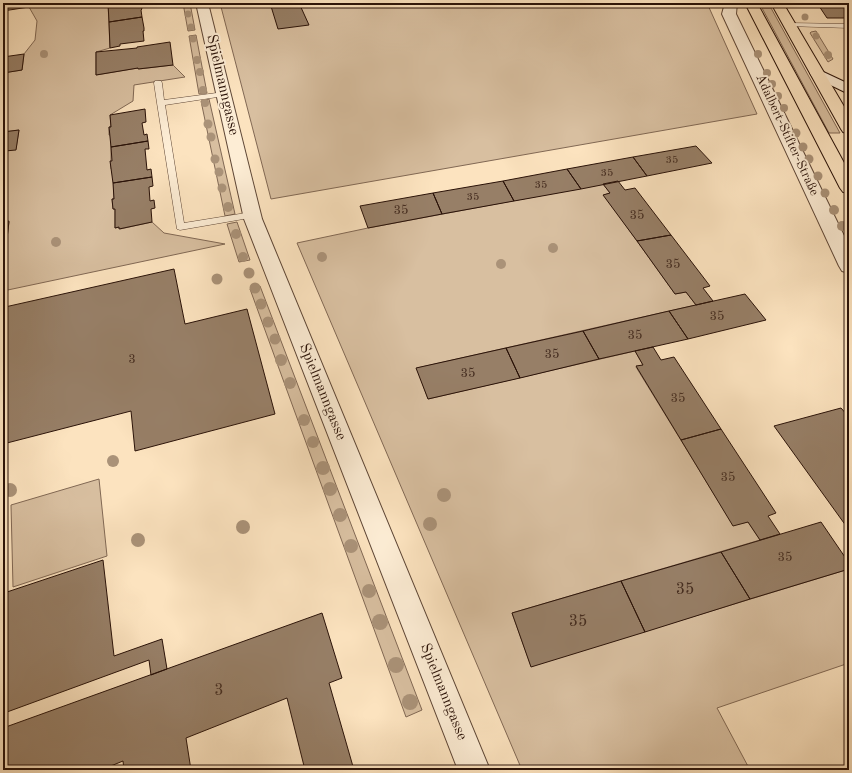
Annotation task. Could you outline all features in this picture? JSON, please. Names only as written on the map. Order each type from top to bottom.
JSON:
[{"type":"main road","name":"Adalbert-Stifter-Straße","points":[[751,3],[849,188]]},
{"type":"main road","points":[[777,3],[849,129]]},
{"type":"street","name":"Spielmanngasse","points":[[202,3],[252,215],[268,260],[474,770]]},
{"type":"street","name":"Adalbert-Stifter-Straße","points":[[731,3],[729,14],[849,266]]},
{"type":"street","points":[[817,73],[849,90]]},
{"type":"lane","points":[[789,25],[849,26]]},
{"type":"lane","points":[[158,83],[180,227],[252,215]]},
{"type":"lane","points":[[161,103],[224,94]]},
{"type":"shaded area","points":[[29,3],[108,3],[110,48],[96,52],[96,75],[138,68],[173,65],[185,77],[134,85],[133,101],[110,115],[111,127],[109,127],[109,135],[111,135],[111,169],[113,169],[114,199],[112,199],[113,209],[115,209],[115,228],[119,227],[120,229],[152,222],[164,233],[225,244],[3,291],[3,250],[6,247],[9,222],[3,222],[3,150],[6,151],[16,149],[19,130],[3,132],[3,73],[22,70],[24,54],[35,40],[37,21],[29,7]]},
{"type":"shaded area","points":[[183,3],[190,3],[195,30],[188,31]]},
{"type":"shaded area","points":[[220,3],[707,3],[757,114],[271,199]]},
{"type":"shaded area","points":[[762,8],[771,8],[840,133],[829,133]]},
{"type":"shaded area","points":[[816,31],[833,59],[828,62],[810,33]]},
{"type":"shaded area","points":[[196,35],[207,93],[199,94],[189,36]]},
{"type":"shaded area","points":[[209,99],[235,214],[225,216],[201,101]]},
{"type":"shaded area","points":[[603,184],[610,193],[604,195],[675,294],[686,292],[696,305],[417,368],[428,399],[635,351],[643,365],[636,367],[733,525],[748,522],[760,540],[512,613],[531,666],[849,569],[849,663],[717,708],[750,770],[522,770],[297,243],[368,228]]},
{"type":"shaded area","points":[[237,222],[250,260],[239,262],[227,224]]},
{"type":"shaded area","points":[[260,286],[422,710],[406,717],[250,289]]},
{"type":"shaded area","points":[[99,479],[107,556],[13,587],[11,505]]},
{"type":"building","points":[[3,3],[29,3],[29,7],[3,11]]},
{"type":"building","points":[[108,3],[140,3],[142,17],[109,22]]},
{"type":"building","points":[[270,3],[299,3],[309,25],[278,29]]},
{"type":"building","points":[[817,3],[849,3],[849,18],[827,18]]},
{"type":"building","points":[[142,17],[144,41],[120,44],[120,46],[110,48],[109,22]]},
{"type":"building","points":[[170,42],[173,65],[138,68],[96,75],[96,52],[137,48]]},
{"type":"building","points":[[24,54],[22,70],[3,73],[3,57]]},
{"type":"building","points":[[145,109],[146,122],[142,123],[144,135],[147,134],[148,141],[111,147],[109,127],[111,127],[110,115]]},
{"type":"building","points":[[19,130],[16,150],[3,150],[3,132]]},
{"type":"building","points":[[148,141],[149,149],[145,149],[147,170],[151,169],[152,177],[113,183],[110,161],[112,161],[111,147]]},
{"type":"building","points":[[696,146],[712,163],[647,176],[633,157]]},
{"type":"building","points":[[633,157],[647,176],[581,189],[567,169]]},
{"type":"building","points":[[567,169],[581,189],[514,201],[503,181]]},
{"type":"building","points":[[152,177],[153,186],[149,187],[150,201],[154,200],[155,208],[151,209],[152,222],[119,229],[119,227],[115,228],[115,209],[113,209],[112,199],[114,199],[113,183]]},
{"type":"building","points":[[503,181],[514,201],[442,214],[433,193]]},
{"type":"building","points":[[618,181],[625,190],[635,188],[671,235],[637,241],[603,195],[610,193],[603,184]]},
{"type":"building","points":[[433,193],[442,214],[368,228],[360,206]]},
{"type":"building","points":[[9,221],[6,247],[3,248],[3,222]]},
{"type":"building","points":[[671,235],[710,286],[703,288],[713,301],[696,305],[686,292],[675,294],[637,241]]},
{"type":"building","points":[[174,269],[185,324],[247,309],[275,414],[135,451],[131,411],[3,444],[5,307]]},
{"type":"building","points":[[745,294],[766,320],[688,339],[669,311]]},
{"type":"building","points":[[669,311],[688,339],[599,359],[583,331]]},
{"type":"building","points":[[583,331],[599,359],[520,378],[506,348]]},
{"type":"building","points":[[653,347],[661,360],[674,357],[721,429],[681,440],[636,366],[643,365],[635,351]]},
{"type":"building","points":[[506,348],[520,378],[428,399],[416,368]]},
{"type":"building","points":[[841,408],[849,417],[849,530],[774,426]]},
{"type":"building","points":[[721,429],[776,513],[768,516],[780,534],[760,540],[748,522],[733,526],[681,440]]},
{"type":"building","points":[[821,522],[849,563],[849,569],[750,599],[721,552]]},
{"type":"building","points":[[721,552],[750,599],[645,632],[621,581]]},
{"type":"building","points":[[103,560],[114,656],[162,639],[167,669],[151,675],[149,660],[7,712],[4,593]]},
{"type":"building","points":[[621,581],[645,632],[531,667],[512,613]]},
{"type":"building","points":[[322,613],[342,678],[329,683],[354,770],[305,770],[287,698],[186,738],[191,770],[124,770],[123,761],[101,770],[3,770],[3,728]]}]
